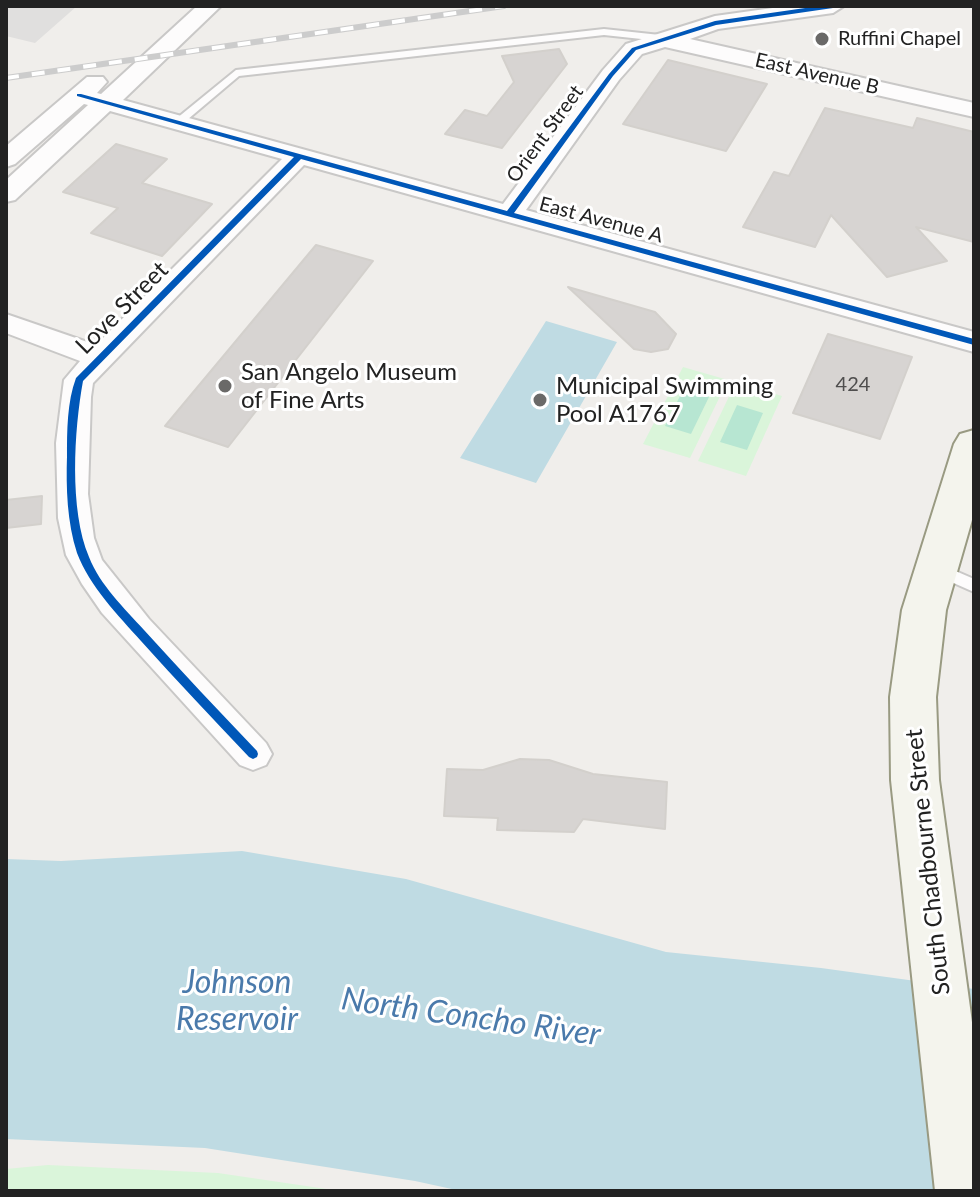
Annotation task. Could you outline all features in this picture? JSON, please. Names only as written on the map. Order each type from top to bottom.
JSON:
[{"type":"main road","name":"South Chadbourne Street","points":[[965,1191],[915,780],[913,697],[930,590],[970,470]]},
{"type":"street","points":[[6,159],[79,95],[193,6]]},
{"type":"street","points":[[6,194],[210,6]]},
{"type":"street","name":"Orient Street","points":[[509,214],[611,75],[634,49],[660,38],[715,23],[833,6]]},
{"type":"street","name":"East Avenue B","points":[[660,38],[974,110]]},
{"type":"street","name":"East Avenue A","points":[[79,95],[974,342]]},
{"type":"street","name":"Love Street","points":[[253,754],[115,603],[83,557],[74,509],[73,404],[79,380],[299,156]]},
{"type":"street","name":"Love Street","points":[[6,323],[101,358]]},
{"type":"lane","points":[[177,123],[236,73],[604,32],[660,38]]},
{"type":"lane","points":[[930,590],[974,586]]},
{"type":"green space","points":[[683,367],[728,380],[690,458],[643,444]]},
{"type":"green space","points":[[736,382],[782,396],[746,476],[698,461]]},
{"type":"green space","points":[[683,390],[709,397],[691,434],[665,426]]},
{"type":"green space","points":[[737,405],[763,413],[747,450],[720,442]]},
{"type":"green space","points":[[48,1165],[218,1173],[340,1191],[6,1191],[6,1169]]},
{"type":"shaded area","points":[[6,6],[77,6],[35,43],[6,36]]},
{"type":"water","name":"Municipal Swimming Pool A1767","points":[[546,321],[617,342],[536,483],[460,458]]},
{"type":"water","name":"Johnson Reservoir","points":[[242,851],[406,879],[666,952],[821,968],[974,989],[974,1191],[461,1191],[205,1148],[6,1139],[6,859],[61,861]]},
{"type":"building","points":[[559,49],[567,64],[502,148],[445,134],[465,110],[487,116],[514,82],[502,56]]},
{"type":"building","points":[[668,60],[767,84],[726,151],[623,124]]},
{"type":"building","points":[[825,108],[913,128],[917,118],[974,132],[974,242],[916,227],[947,261],[887,277],[831,215],[815,247],[743,227],[774,172],[789,176]]},
{"type":"building","points":[[116,144],[167,159],[142,183],[212,204],[162,256],[91,233],[118,208],[63,192]]},
{"type":"building","points":[[316,245],[373,261],[228,447],[165,426]]},
{"type":"building","points":[[568,287],[655,312],[676,334],[668,349],[651,352],[634,349]]},
{"type":"building","points":[[828,334],[912,357],[880,439],[793,413]]},
{"type":"building","points":[[42,496],[41,524],[6,528],[6,500]]},
{"type":"building","points":[[520,759],[549,760],[593,774],[667,782],[665,829],[583,819],[574,832],[497,830],[498,818],[444,816],[447,769],[483,770]]},
{"type":"railway","points":[[6,78],[504,6]]},
{"type":"cycle path","points":[[509,214],[611,75],[634,49],[715,23],[833,6]]},
{"type":"cycle path","points":[[79,95],[974,342]]},
{"type":"cycle path","points":[[253,754],[137,629],[93,575],[83,555],[74,518],[71,468],[73,419],[79,380],[299,156]]},
{"type":"place","name":"Ruffini Chapel","points":[[822,39]]},
{"type":"place","name":"San Angelo Museum of Fine Arts","points":[[225,386]]},
{"type":"place","name":"Municipal Swimming Pool A1767","points":[[540,400]]},
{"type":"water label","name":"North Concho River","points":[[471,1017]]}]
